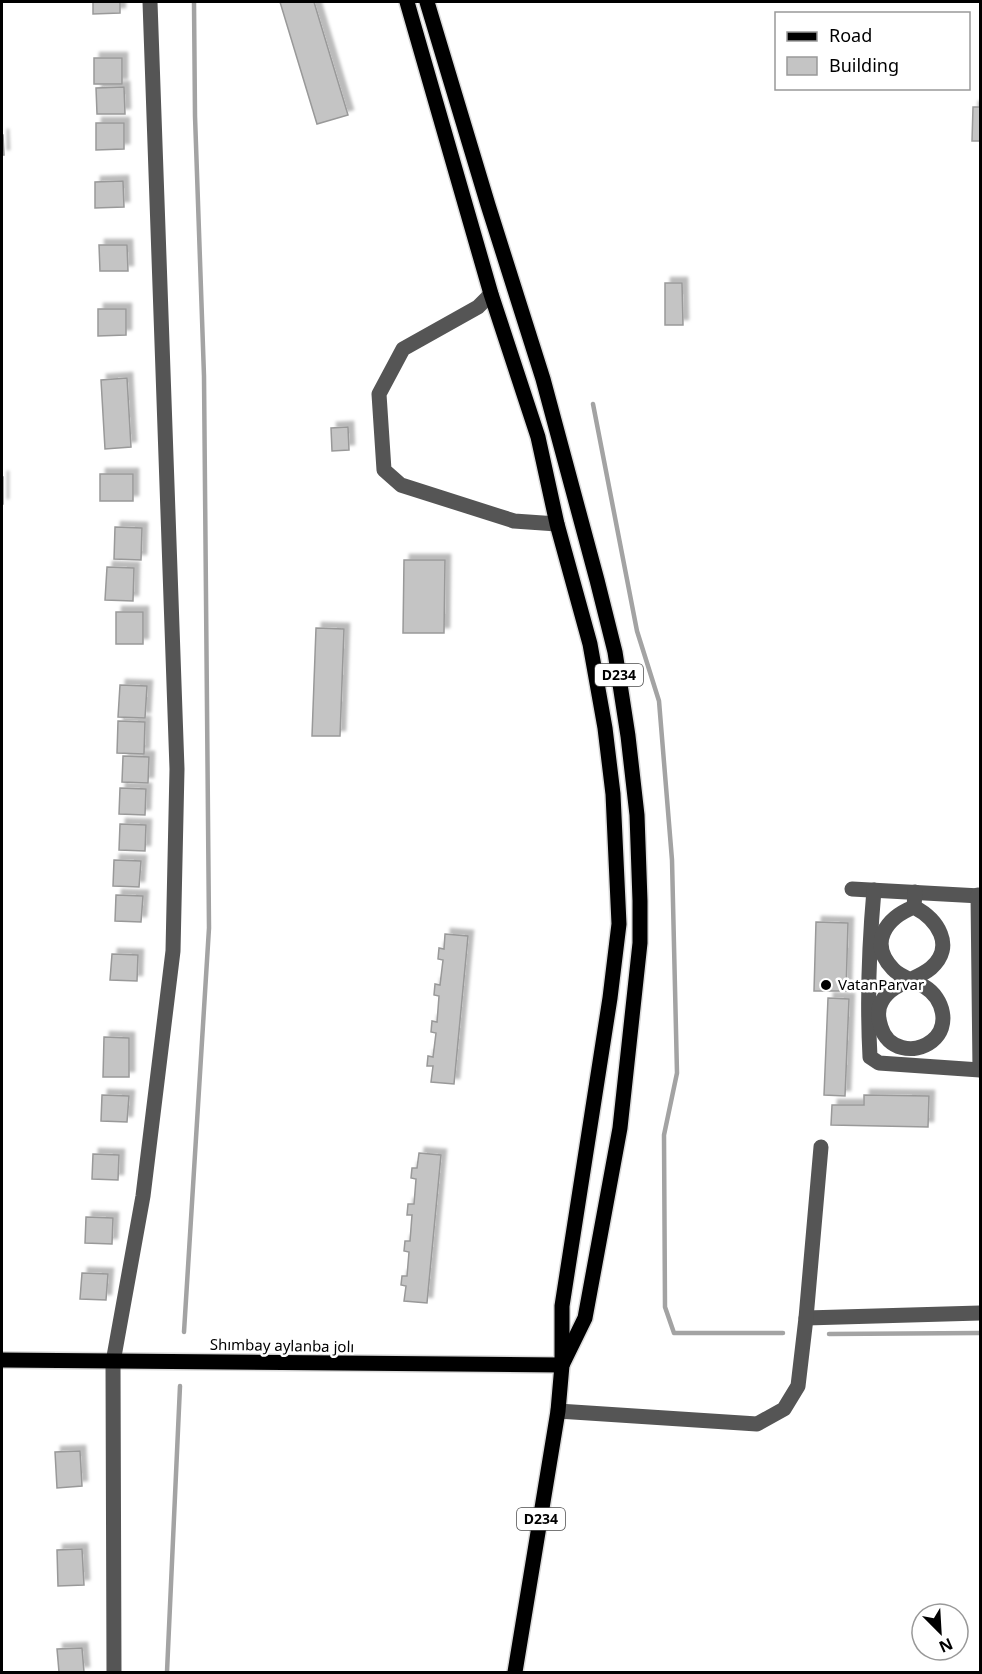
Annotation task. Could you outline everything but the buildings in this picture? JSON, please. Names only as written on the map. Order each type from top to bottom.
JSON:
[{"type":"main road","name":"D234","points":[[407,2],[491,294],[538,437],[557,524],[590,644],[605,728],[613,794],[619,924],[610,998],[562,1306],[562,1365],[558,1412],[516,1672]]},
{"type":"main road","name":"D234","points":[[427,2],[543,380],[597,580],[615,652],[637,814],[640,943],[621,1128],[585,1318],[562,1365]]},
{"type":"main road","name":"Shımbay aylanba jolı","points":[[2,1360],[562,1365]]},
{"type":"street","points":[[114,1672],[113,1362],[143,1196],[173,951],[177,769],[150,2]]},
{"type":"street","points":[[491,294],[478,307],[403,349],[379,394],[384,470],[401,485],[514,521],[557,524]]},
{"type":"street","points":[[852,889],[874,890],[914,899],[979,896],[980,1070],[879,1063],[870,1057],[867,1012],[874,890]]},
{"type":"street","points":[[914,899],[887,924],[881,941],[883,956],[894,971],[911,980],[926,987],[937,997],[944,1012],[942,1027],[933,1041],[914,1049],[898,1048],[883,1034],[877,1015],[882,1000],[896,988],[911,980],[928,971],[939,961],[943,946],[939,928],[914,899]]},
{"type":"street","points":[[558,1412],[757,1424],[784,1409],[798,1386],[821,1147]]},
{"type":"street","points":[[806,1318],[981,1313]]},
{"type":"waterway","points":[[184,1332],[209,928],[204,376],[195,116],[194,2]]},
{"type":"waterway","points":[[593,404],[637,631],[659,701],[672,860],[677,1073],[664,1135],[665,1307],[674,1333],[783,1333]]},
{"type":"waterway","points":[[829,1334],[980,1333]]},
{"type":"waterway","points":[[167,1672],[180,1386]]},
{"type":"place","name":"VatanParvar","points":[[826,985]]}]
